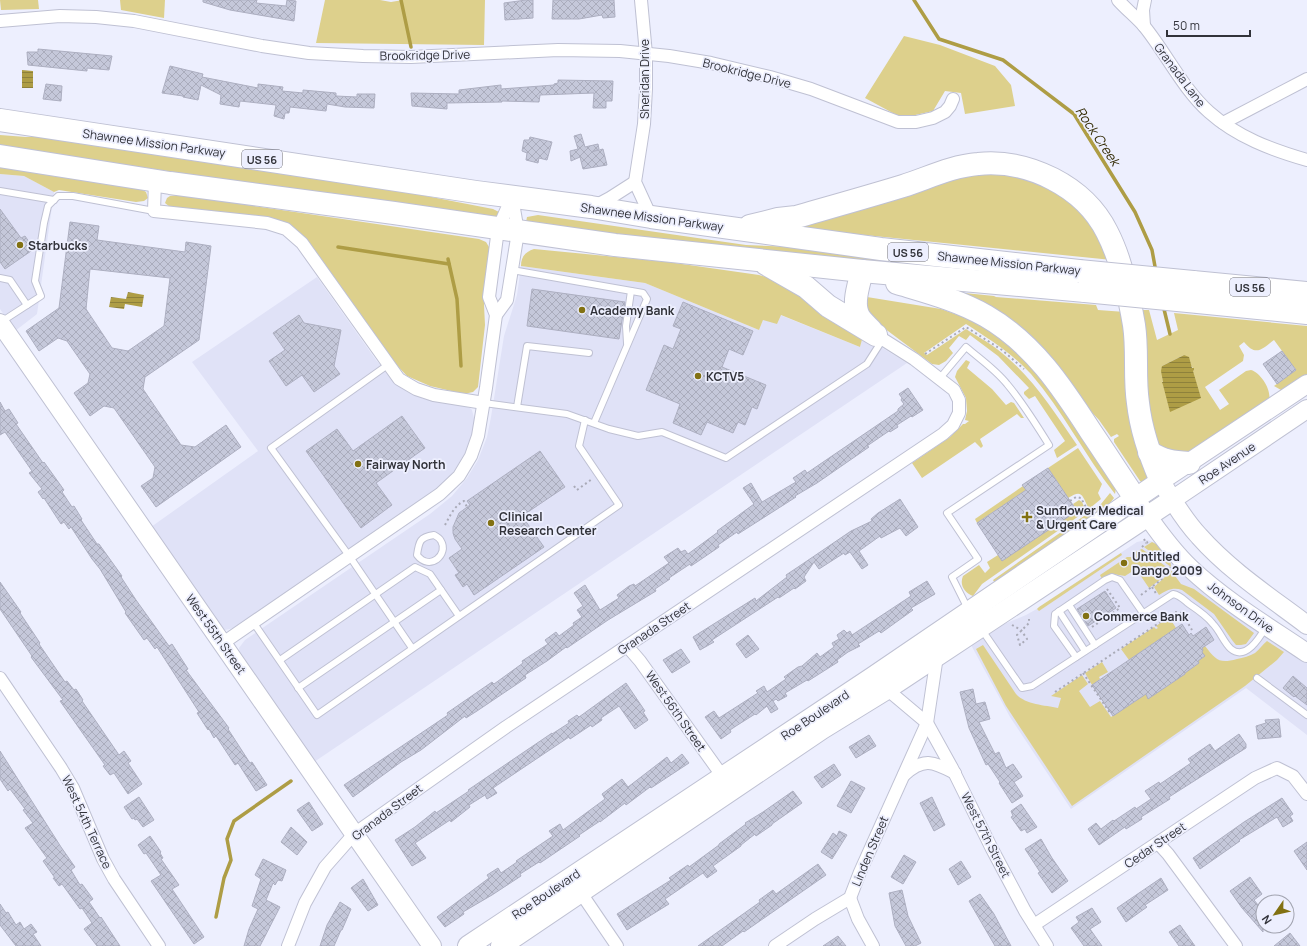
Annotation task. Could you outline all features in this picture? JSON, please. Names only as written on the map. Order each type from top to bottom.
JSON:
[{"type":"highway","name":"Shawnee Mission Parkway","points":[[0,120],[512,197],[591,207],[651,218],[896,251],[1079,271],[1307,313]]},
{"type":"highway","name":"Shawnee Mission Parkway","points":[[0,156],[155,181],[394,213],[615,245],[862,271],[1085,291],[1307,293]]},
{"type":"highway","points":[[738,229],[796,217],[856,200],[959,166],[993,163],[1009,164],[1045,175],[1066,187],[1082,199],[1096,215],[1107,231],[1114,248],[1125,285],[1134,325],[1138,403],[1141,421],[1149,452],[1161,481]]},
{"type":"highway","points":[[758,260],[806,287],[828,306],[879,337]]},
{"type":"highway","points":[[879,337],[860,319],[856,309],[862,271],[960,303],[986,316],[1005,329],[1032,352],[1048,369],[1065,391],[1135,498]]},
{"type":"highway","points":[[1149,452],[1159,458],[1172,462],[1189,463]]},
{"type":"main road","name":"West 55th Street","points":[[0,323],[432,946]]},
{"type":"main road","name":"Roe Avenue","points":[[1161,481],[1307,384]]},
{"type":"main road","name":"Roe Avenue","points":[[1147,516],[1307,409]]},
{"type":"main road","name":"Roe Boulevard","points":[[501,946],[815,733],[880,683],[937,656],[975,619],[1135,498],[1161,481]]},
{"type":"main road","name":"Johnson Drive","points":[[1161,481],[1172,500],[1198,536],[1213,551],[1258,588],[1307,625]]},
{"type":"main road","name":"Johnson Drive","points":[[1135,498],[1147,516],[1189,568],[1214,589],[1307,653]]},
{"type":"main road","name":"Roe Boulevard","points":[[468,946],[723,777],[880,683],[975,619],[1147,516]]},
{"type":"street","name":"Sheridan Drive","points":[[635,182],[644,124],[646,89],[646,54],[641,0]]},
{"type":"street","name":"Granada Lane","points":[[1118,0],[1144,26],[1201,104],[1223,123],[1263,146],[1307,160]]},
{"type":"street","points":[[1144,26],[1143,10],[1145,0]]},
{"type":"street","name":"Brookridge Drive","points":[[0,21],[60,16],[96,17],[134,21],[262,46],[309,53],[363,56],[411,57],[558,50],[620,51],[669,56],[711,63],[770,77],[811,89],[898,122],[916,122],[933,118],[945,112],[953,99]]},
{"type":"street","points":[[1223,123],[1307,79]]},
{"type":"street","points":[[155,181],[154,211],[267,223],[286,229],[302,243],[399,378],[416,390],[434,395],[484,403]]},
{"type":"street","points":[[591,207],[610,198],[635,182],[651,218]]},
{"type":"street","points":[[496,315],[488,296],[508,230],[512,197]]},
{"type":"street","points":[[223,643],[440,494],[459,476],[471,456],[478,436],[496,315],[507,300],[512,270],[508,230],[512,197]]},
{"type":"street","name":"Granada Street","points":[[288,946],[305,903],[325,867],[354,834],[454,763],[943,434],[953,425],[959,413],[959,400],[954,390],[914,359],[879,337]]},
{"type":"street","name":"West 56th Street","points":[[627,646],[645,668],[723,777]]},
{"type":"street","points":[[928,723],[937,656]]},
{"type":"street","name":"West 54th Terrace","points":[[0,678],[69,781],[85,813],[103,859],[114,879],[159,946]]},
{"type":"street","name":"West 57th Street","points":[[880,683],[928,723],[938,739],[992,849],[1047,946]]},
{"type":"street","name":"Linden Street","points":[[775,946],[815,918],[850,898],[860,872],[928,723]]},
{"type":"street","points":[[904,776],[914,766],[929,762],[955,773]]},
{"type":"street","name":"Cedar Street","points":[[1034,925],[1255,778],[1277,768],[1293,776],[1307,794]]},
{"type":"street","points":[[1158,843],[1168,854],[1236,946]]},
{"type":"street","points":[[581,893],[617,946]]},
{"type":"street","points":[[850,898],[858,919],[873,946]]},
{"type":"lane","points":[[0,191],[54,200]]},
{"type":"lane","points":[[0,323],[41,296],[35,282],[44,223],[48,206],[58,196],[73,196],[154,211]]},
{"type":"lane","points":[[512,270],[643,293],[647,299],[594,423]]},
{"type":"lane","points":[[0,278],[10,280],[27,305]]},
{"type":"lane","points":[[628,344],[626,326],[631,291]]},
{"type":"lane","points":[[484,403],[567,414],[638,436],[662,432],[726,458],[867,364],[879,337]]},
{"type":"lane","points":[[517,407],[526,346],[589,353]]},
{"type":"lane","points":[[940,378],[966,347],[992,368],[1007,383],[1049,445],[947,514],[978,559],[952,577],[975,619],[1022,688],[1032,686],[1171,595],[1178,595],[1208,617],[1230,648],[1236,652],[1244,651],[1252,647],[1267,626]]},
{"type":"lane","points":[[389,364],[271,448],[350,557],[412,648]]},
{"type":"lane","points":[[253,622],[317,714],[618,505],[579,446],[585,420]]},
{"type":"lane","points":[[434,534],[442,542],[443,549],[441,556],[434,561],[428,562],[421,560],[417,555],[421,540],[425,536],[434,534]]},
{"type":"lane","points":[[426,572],[428,562]]},
{"type":"lane","points":[[280,660],[415,566],[430,574],[459,616]]},
{"type":"lane","points":[[1076,658],[1054,626],[1055,614],[1059,611],[1109,578],[1115,577],[1120,580],[1143,613]]},
{"type":"lane","points":[[298,688],[441,590]]},
{"type":"lane","points":[[1069,605],[1095,645]]},
{"type":"lane","points":[[1059,611],[1086,651]]},
{"type":"lane","points":[[1257,678],[1307,715]]},
{"type":"path","points":[[925,354],[966,327],[1002,350],[1025,371]]},
{"type":"path","points":[[574,486],[577,490],[598,475]]},
{"type":"path","points":[[1070,501],[1076,497],[1081,498],[1088,511]]},
{"type":"path","points":[[445,525],[459,504],[464,501],[467,507]]},
{"type":"path","points":[[1142,547],[1146,543]]},
{"type":"path","points":[[1140,595],[1162,580],[1170,567]]},
{"type":"path","points":[[1090,628],[1120,608],[1104,584]]},
{"type":"path","points":[[1152,587],[1158,596]]},
{"type":"path","points":[[1055,692],[1170,614],[1175,612],[1182,613],[1192,630]]},
{"type":"path","points":[[1011,625],[1022,630],[1028,639],[1020,645],[1017,635],[1022,630],[1029,622],[1029,619]]},
{"type":"path","points":[[1083,673],[1110,713]]},
{"type":"shaded area","points":[[0,0],[38,0],[39,9],[1,10]]},
{"type":"shaded area","points":[[120,0],[165,0],[164,18],[121,10]]},
{"type":"shaded area","points":[[325,0],[380,0],[391,2],[403,0],[485,0],[484,45],[316,43]]},
{"type":"shaded area","points":[[904,36],[940,45],[995,66],[1011,85],[1015,106],[965,114],[961,93],[945,91],[933,111],[902,118],[865,98]]},
{"type":"shaded area","points":[[22,70],[33,71],[33,88],[22,88]]},
{"type":"shaded area","points":[[0,135],[26,137],[47,136],[375,186],[493,209],[499,212],[499,214],[495,220],[0,146]]},
{"type":"shaded area","points":[[0,164],[53,176],[139,188],[146,192],[148,198],[144,201],[136,202],[59,190],[54,192],[24,176],[0,174]]},
{"type":"shaded area","points":[[999,172],[1039,182],[1080,208],[1112,260],[785,227],[957,177],[957,179],[960,178],[960,176]]},
{"type":"shaded area","points":[[0,174],[24,176],[54,192],[37,314],[15,331],[0,309]]},
{"type":"shaded area","points":[[180,195],[479,239],[486,242],[489,247],[490,260],[484,305],[485,325],[478,387],[473,392],[464,394],[430,386],[407,376],[390,358],[308,241],[291,225],[279,220],[170,207],[165,203],[167,198],[170,196]]},
{"type":"shaded area","points":[[538,215],[746,245],[794,247],[955,268],[963,271],[731,251],[526,222],[527,217]]},
{"type":"shaded area","points":[[534,249],[668,262],[759,275],[773,279],[863,336],[860,347],[781,315],[777,324],[763,320],[759,330],[645,283],[521,266],[524,255]]},
{"type":"shaded area","points":[[521,266],[645,283],[759,330],[763,320],[780,315],[860,347],[863,336],[907,363],[314,762],[241,656],[239,648],[245,640],[430,514],[452,496],[467,478],[478,460],[487,437],[504,336],[517,295]]},
{"type":"shaded area","points":[[317,277],[376,360],[400,387],[424,399],[470,408],[472,410],[475,422],[467,449],[456,468],[448,479],[432,493],[234,628],[225,630],[222,628],[151,527],[258,451],[192,362]]},
{"type":"shaded area","points":[[128,292],[144,295],[142,307],[125,304],[124,309],[109,307],[111,297],[126,299]]},
{"type":"shaded area","points":[[965,293],[1096,305],[1098,310],[1125,312],[1147,468],[1148,480],[1144,484],[1140,481],[1114,442],[1114,439],[1119,436],[1117,434],[1111,437],[1099,420],[1073,392],[965,295]]},
{"type":"shaded area","points":[[867,297],[941,309],[983,324],[1029,360],[1074,421],[1071,423],[1074,427],[1077,425],[1116,488],[1115,494],[1043,388],[1024,366],[1008,353],[966,324],[924,353],[927,355],[966,329],[997,349],[1020,370],[1041,394],[1077,445],[1057,458],[1054,450],[1065,441],[1035,396],[1029,399],[1024,394],[1024,392],[1029,388],[998,356],[970,335],[966,340],[959,336],[949,348],[953,353],[946,361],[939,365],[932,364],[865,314]]},
{"type":"shaded area","points":[[1139,310],[1149,310],[1157,340],[1178,330],[1174,313],[1307,326],[1307,376],[1286,390],[1281,390],[1274,386],[1296,370],[1274,340],[1259,350],[1248,347],[1244,342],[1239,346],[1244,355],[1243,361],[1205,387],[1220,410],[1229,404],[1219,390],[1246,371],[1251,370],[1265,382],[1269,392],[1269,401],[1262,405],[1261,403],[1259,405],[1260,406],[1192,453],[1163,454],[1151,432]],"holes":[[[1184,355],[1194,370],[1163,382],[1162,366]]]},
{"type":"shaded area","points":[[1184,355],[1189,357],[1192,368],[1194,368],[1193,371],[1201,398],[1170,412],[1162,382],[1162,366]]},
{"type":"shaded area","points":[[966,360],[970,362],[967,368],[992,389],[1006,405],[1011,402],[1014,403],[1024,418],[1021,418],[1017,414],[980,439],[983,446],[981,448],[975,442],[922,478],[912,463],[950,437],[963,424],[969,421],[965,420],[967,411],[966,398],[955,377],[957,371]]},
{"type":"shaded area","points":[[1078,448],[1102,484],[1098,493],[1101,499],[1090,508],[1083,497],[1079,494],[1068,498],[1048,468]]},
{"type":"shaded area","points":[[1023,486],[1026,490],[977,523],[975,519]]},
{"type":"shaded area","points":[[1110,493],[1114,498],[1107,507],[1098,513],[1095,510],[1092,513],[1094,516],[996,585],[993,580],[1101,504]]},
{"type":"shaded area","points":[[1079,500],[1082,502],[1086,511],[982,584],[973,596],[965,591],[962,585],[963,576],[979,565],[985,573],[990,568],[987,562],[1077,511],[1073,504]]},
{"type":"shaded area","points":[[1147,540],[1154,542],[1307,662],[1307,735],[1246,688],[1071,809],[1010,717],[971,645],[997,627],[1035,610],[1137,542]]},
{"type":"shaded area","points":[[1152,542],[1158,545],[1170,558],[1171,567],[1144,547]]},
{"type":"shaded area","points":[[1142,549],[1168,568],[1161,579],[1149,588],[1136,569],[1125,576],[1113,574],[1102,579],[1100,575],[1127,557],[1133,557],[1135,552]]},
{"type":"shaded area","points":[[1121,553],[1122,555],[1039,611],[1037,609],[1039,607]]},
{"type":"shaded area","points":[[1170,569],[1181,584],[1194,589],[1254,633],[1246,644],[1236,645],[1214,614],[1182,590],[1170,590],[1159,595],[1154,587],[1164,578]]},
{"type":"shaded area","points":[[1169,617],[1176,628],[1129,660],[1121,649],[1154,627],[1156,629],[1158,628],[1156,626]]},
{"type":"shaded area","points":[[1267,641],[1284,652],[1277,660],[1245,686],[1072,806],[1006,706],[976,649],[983,645],[1016,694],[1020,698],[1036,704],[1058,708],[1061,698],[1051,696],[1082,675],[1088,684],[1079,691],[1090,707],[1100,701],[1111,717],[1146,694],[1149,698],[1185,674],[1199,663],[1198,661],[1203,650],[1202,648],[1205,646],[1215,658],[1226,661],[1253,654],[1257,652]]},
{"type":"shaded area","points":[[1102,662],[1108,672],[1099,677],[1100,679],[1092,685],[1085,673]]},
{"type":"building","points":[[203,0],[257,0],[256,3],[286,6],[287,0],[296,1],[294,21],[230,10],[203,2]]},
{"type":"building","points":[[533,0],[533,18],[505,20],[504,3]]},
{"type":"building","points":[[553,0],[614,0],[615,17],[603,18],[602,15],[579,19],[552,19]]},
{"type":"building","points":[[38,49],[112,56],[109,70],[87,68],[87,71],[28,65],[27,52],[38,52]]},
{"type":"building","points":[[170,66],[203,74],[202,77],[258,88],[258,84],[283,87],[282,91],[303,93],[303,90],[336,93],[336,96],[357,97],[357,94],[375,94],[374,108],[345,107],[327,104],[326,111],[290,107],[289,113],[285,113],[284,119],[274,116],[276,105],[240,101],[239,107],[220,104],[221,95],[201,85],[198,100],[162,93]]},
{"type":"building","points":[[558,80],[613,81],[612,101],[606,101],[606,108],[593,108],[594,93],[540,95],[539,102],[502,101],[447,103],[447,109],[412,106],[411,93],[459,94],[459,90],[501,85],[501,89],[554,85],[558,83]]},
{"type":"building","points":[[46,84],[62,86],[61,101],[43,99]]},
{"type":"building","points":[[581,134],[585,147],[598,144],[599,149],[591,152],[603,149],[607,165],[583,169],[580,157],[571,161],[570,151],[578,149],[574,136]]},
{"type":"building","points":[[530,137],[552,142],[547,160],[539,158],[538,163],[526,160],[527,153],[522,151],[524,140],[529,140]]},
{"type":"building","points":[[0,209],[21,238],[25,236],[34,249],[5,269],[0,262]]},
{"type":"building","points":[[70,222],[99,226],[97,240],[185,252],[186,242],[211,246],[199,340],[145,377],[143,389],[181,445],[195,447],[226,425],[241,447],[156,507],[141,486],[153,478],[155,467],[114,408],[104,406],[90,416],[74,393],[88,383],[90,374],[67,341],[58,338],[39,351],[26,331],[59,308]],"holes":[[[90,269],[170,278],[164,326],[128,351],[112,348],[86,309]]]},
{"type":"building","name":"Academy Bank","points":[[532,289],[625,302],[619,339],[527,326]]},
{"type":"building","name":"KCTV5","points":[[683,302],[753,331],[743,355],[729,349],[722,367],[766,385],[757,409],[752,407],[745,425],[738,422],[733,433],[707,422],[701,435],[673,423],[680,404],[646,390],[664,345],[673,349],[681,329],[673,326]]},
{"type":"building","points":[[299,315],[304,323],[341,330],[334,366],[340,374],[314,392],[302,375],[286,386],[269,361],[285,350],[273,333]]},
{"type":"building","points":[[1282,351],[1296,370],[1277,384],[1263,364]]},
{"type":"building","points":[[908,388],[923,410],[897,425],[898,427],[890,432],[889,431],[867,446],[869,447],[817,483],[795,496],[796,497],[738,534],[737,532],[697,562],[691,566],[690,564],[669,578],[670,579],[655,589],[656,591],[608,620],[567,648],[566,647],[525,675],[526,678],[466,718],[465,716],[421,750],[401,762],[353,797],[344,785],[448,715],[447,713],[492,682],[494,684],[523,663],[522,661],[548,644],[545,640],[556,632],[559,636],[574,625],[573,623],[582,617],[577,610],[583,606],[574,593],[585,585],[600,610],[619,598],[617,595],[629,586],[634,584],[635,586],[669,563],[664,557],[678,548],[681,552],[685,550],[688,554],[754,504],[743,488],[751,483],[762,502],[796,482],[793,478],[805,470],[807,473],[898,411],[898,409],[904,404],[899,394]]},
{"type":"building","points":[[0,402],[5,411],[9,409],[18,423],[16,424],[64,490],[62,492],[72,507],[74,506],[82,519],[81,520],[97,544],[99,544],[122,576],[121,577],[136,600],[169,646],[172,644],[188,669],[186,670],[229,728],[228,729],[250,763],[252,762],[267,785],[256,791],[238,763],[235,765],[216,736],[214,738],[209,729],[208,730],[197,713],[199,712],[157,647],[155,649],[147,638],[144,640],[125,613],[126,612],[100,569],[71,527],[69,529],[64,522],[61,524],[44,498],[43,499],[38,492],[42,489],[29,473],[32,471],[5,432],[0,435]]},
{"type":"building","name":"Fairway North","points":[[402,416],[425,448],[376,483],[392,505],[361,528],[306,451],[337,429],[353,451]]},
{"type":"building","name":"Clinical Research Center","points":[[540,451],[565,487],[522,516],[544,547],[474,595],[467,584],[463,587],[455,575],[459,573],[449,558],[462,549],[453,533],[453,527],[459,513],[470,505],[467,501]]},
{"type":"building","name":"Sunflower Medical & Urgent Care","points":[[1048,468],[1077,511],[1002,561],[977,523],[1026,490],[1022,485]]},
{"type":"building","points":[[900,499],[918,527],[906,536],[900,528],[881,538],[880,536],[859,551],[868,565],[862,569],[850,552],[845,555],[844,553],[819,569],[814,562],[804,577],[806,581],[795,589],[794,588],[779,598],[778,597],[712,640],[714,642],[700,650],[693,637],[755,598],[756,601],[787,577],[786,575],[851,531],[872,521],[871,519],[878,513]]},
{"type":"building","points":[[927,581],[935,594],[911,608],[913,610],[881,633],[879,631],[858,644],[860,646],[837,660],[838,662],[808,681],[807,680],[785,693],[787,696],[778,701],[776,699],[773,701],[778,709],[771,713],[767,706],[756,715],[755,714],[730,730],[731,732],[721,739],[705,717],[714,711],[719,718],[758,693],[756,691],[764,686],[767,692],[786,679],[784,677],[798,667],[802,666],[817,653],[820,657],[834,647],[832,643],[839,639],[837,635],[844,630],[847,633],[850,631],[852,635],[911,596],[909,592]]},
{"type":"building","points":[[0,582],[21,612],[20,613],[40,643],[39,644],[65,682],[67,681],[74,690],[76,689],[83,700],[82,701],[119,755],[124,751],[131,761],[128,763],[142,784],[128,794],[114,773],[110,775],[103,766],[105,765],[60,701],[63,700],[31,657],[32,656],[0,609]]},
{"type":"building","points":[[1105,591],[1116,608],[1088,626],[1077,609]]},
{"type":"building","points":[[1182,624],[1189,635],[1191,633],[1193,636],[1206,627],[1214,640],[1202,648],[1202,652],[1205,656],[1185,674],[1148,699],[1146,694],[1113,716],[1092,685]]},
{"type":"building","points":[[748,635],[759,649],[746,658],[736,644]]},
{"type":"building","points":[[681,649],[690,662],[672,673],[663,660]]},
{"type":"building","points":[[1293,676],[1307,688],[1307,705],[1283,688]]},
{"type":"building","points":[[626,683],[645,711],[643,712],[648,720],[635,729],[619,706],[601,718],[602,720],[592,727],[591,725],[570,739],[569,737],[493,788],[497,793],[487,799],[485,795],[469,805],[470,807],[451,822],[450,820],[415,843],[426,858],[412,866],[395,840],[415,827],[435,811],[436,813],[552,733],[569,723],[568,721],[577,715],[579,717]]},
{"type":"building","points":[[973,689],[976,704],[985,702],[990,719],[979,722],[995,754],[999,752],[1006,768],[1013,764],[1022,777],[1014,782],[1023,796],[1012,803],[988,764],[986,765],[969,728],[960,692]]},
{"type":"building","points":[[1279,719],[1281,737],[1258,739],[1256,726],[1266,723],[1265,720]]},
{"type":"building","points":[[1239,734],[1246,744],[1246,748],[1169,797],[1170,799],[1141,817],[1142,819],[1126,829],[1125,827],[1099,845],[1088,829],[1096,823],[1101,829],[1135,807],[1136,809],[1151,799],[1145,791],[1159,782],[1160,784],[1191,763],[1188,759],[1210,744],[1215,751]]},
{"type":"building","points":[[869,735],[876,746],[856,758],[849,747]]},
{"type":"building","points":[[0,751],[75,867],[71,870],[80,885],[82,884],[93,899],[89,902],[120,946],[97,946],[84,929],[92,923],[82,908],[80,909],[62,884],[59,886],[53,878],[55,878],[43,861],[47,858],[25,828],[33,823],[23,810],[25,809],[10,789],[8,791],[0,779]]},
{"type":"building","points":[[682,754],[689,763],[651,788],[650,787],[626,805],[625,803],[600,822],[579,835],[580,836],[540,863],[539,862],[520,874],[521,876],[463,912],[464,914],[445,927],[437,917],[489,878],[487,875],[498,868],[501,873],[553,836],[549,831],[560,824],[563,830],[605,799],[602,794],[622,779],[628,787],[667,757],[671,763]]},
{"type":"building","points":[[834,764],[841,775],[822,788],[814,777]]},
{"type":"building","points":[[851,781],[865,788],[851,813],[837,806]]},
{"type":"building","points":[[793,791],[802,803],[756,836],[755,834],[713,866],[717,871],[707,878],[703,873],[665,899],[669,904],[627,930],[617,914],[671,880],[669,878],[688,865],[689,867],[746,824],[745,823]]},
{"type":"building","points":[[139,797],[154,820],[143,827],[137,819],[132,819],[124,807]]},
{"type":"building","points":[[932,797],[945,825],[934,831],[920,803]]},
{"type":"building","points":[[1282,798],[1293,814],[1290,816],[1293,821],[1283,827],[1277,817],[1239,840],[1240,841],[1200,869],[1193,858],[1244,822]]},
{"type":"building","points":[[309,802],[323,824],[312,831],[297,810]]},
{"type":"building","points":[[1021,804],[1037,827],[1027,833],[1025,829],[1021,831],[1011,817],[1013,816],[1011,811]]},
{"type":"building","points":[[291,827],[307,842],[297,855],[281,842]]},
{"type":"building","points":[[839,831],[847,835],[832,859],[821,852],[833,833],[837,836]]},
{"type":"building","points":[[150,836],[161,852],[160,853],[163,858],[161,859],[179,885],[172,889],[204,937],[194,944],[151,881],[161,875],[146,853],[144,854],[138,845]]},
{"type":"building","points":[[1041,839],[1068,881],[1052,893],[1038,873],[1040,872],[1025,849]]},
{"type":"building","points":[[1307,842],[1307,870],[1294,851]]},
{"type":"building","points":[[904,855],[916,862],[903,884],[891,877]]},
{"type":"building","points":[[263,859],[286,870],[282,881],[278,880],[275,885],[273,883],[266,900],[280,907],[260,946],[244,946],[249,929],[258,909],[252,906],[261,879],[255,875]]},
{"type":"building","points":[[961,861],[971,877],[958,885],[949,869]]},
{"type":"building","points":[[818,864],[826,875],[744,932],[743,931],[722,946],[698,946],[760,902],[759,900],[773,890],[776,894]]},
{"type":"building","points":[[1250,877],[1262,894],[1255,894],[1255,923],[1242,908],[1230,891]]},
{"type":"building","points":[[1161,878],[1168,890],[1145,905],[1147,907],[1126,922],[1117,908]]},
{"type":"building","points":[[363,879],[378,905],[368,911],[351,888]]},
{"type":"building","points":[[902,890],[908,916],[921,943],[915,946],[906,946],[895,926],[889,893]]},
{"type":"building","points":[[980,894],[994,914],[1011,946],[995,946],[969,901]]},
{"type":"building","points":[[340,902],[351,909],[342,930],[334,946],[320,946],[327,925]]},
{"type":"building","points":[[0,904],[6,913],[8,912],[16,925],[20,922],[24,929],[31,924],[37,932],[33,934],[41,946],[16,946],[0,925]]},
{"type":"building","points":[[1092,908],[1101,922],[1090,929],[1102,946],[1084,946],[1071,928],[1079,922],[1076,917]]},
{"type":"building","points":[[1180,925],[1195,946],[1179,946],[1169,932]]},
{"type":"building","points":[[1291,934],[1300,946],[1274,946]]},
{"type":"building","points":[[838,936],[846,946],[823,946]]},
{"type":"waterway","points":[[401,0],[411,47]]},
{"type":"waterway","name":"Rock Creek","points":[[914,0],[939,39],[1003,60],[1074,114],[1135,212],[1152,250],[1156,272]]},
{"type":"waterway","points":[[338,247],[449,264]]},
{"type":"waterway","points":[[448,259],[457,299],[461,366]]},
{"type":"waterway","name":"Rock Creek","points":[[1163,305],[1170,334]]},
{"type":"waterway","points":[[216,917],[224,878],[231,860],[227,839],[234,821],[291,781]]},
{"type":"place","name":"Starbucks","points":[[20,245]]},
{"type":"place","name":"Academy Bank","points":[[582,310]]},
{"type":"place","name":"KCTV5","points":[[698,376]]},
{"type":"place","name":"Fairway North","points":[[358,464]]},
{"type":"place","name":"Sunflower Medical & Urgent Care","points":[[1027,517]]},
{"type":"place","name":"Clinical Research Center","points":[[491,523]]},
{"type":"place","name":"Untitled Dango 2009","points":[[1124,563]]},
{"type":"place","name":"Commerce Bank","points":[[1086,616]]}]
